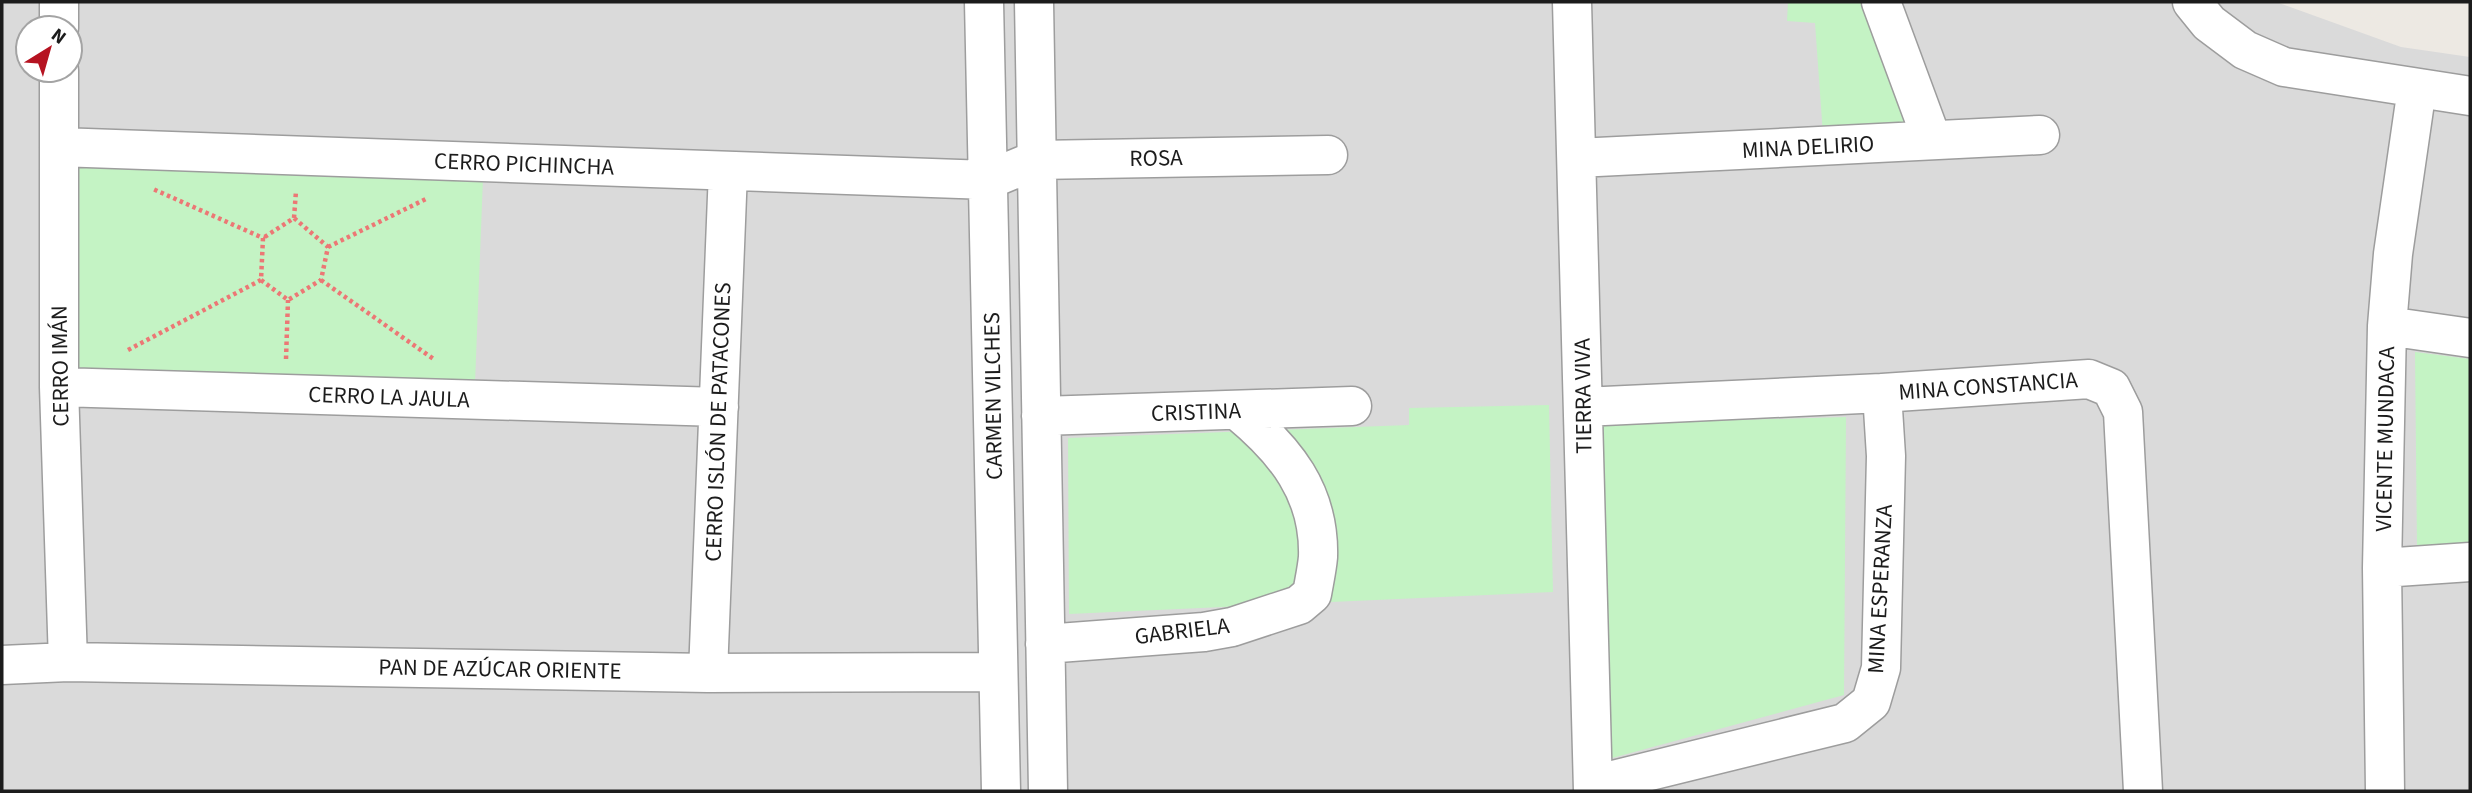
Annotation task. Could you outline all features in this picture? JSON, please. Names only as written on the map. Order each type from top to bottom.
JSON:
[{"type":"street","name":"CARMEN VILCHES","points":[[984,2],[1001,791]]},
{"type":"street","name":"CARMEN VILCHES","points":[[1034,2],[1048,791]]},
{"type":"street","name":"TIERRA VIVA","points":[[1572,2],[1593,788]]},
{"type":"street","points":[[1881,2],[1932,140]]},
{"type":"street","points":[[2192,2],[2209,23],[2245,50],[2284,66],[2470,96]]},
{"type":"street","name":"CERRO IMÁN","points":[[59,84],[59,387],[68,662]]},
{"type":"street","name":"VICENTE MUNDACA","points":[[2385,791],[2382,568],[2387,326],[2393,254],[2417,88]]},
{"type":"street","name":"MINA DELIRIO","points":[[1577,158],[2039,135]]},
{"type":"street","name":"CERRO PICHINCHA","points":[[59,147],[988,180]]},
{"type":"street","name":"ROSA","points":[[988,180],[1036,160],[1328,155]]},
{"type":"street","name":"CERRO ISLÓN DE PATACONES","points":[[708,673],[728,171]]},
{"type":"street","points":[[2387,326],[2470,338]]},
{"type":"street","name":"MINA CONSTANCIA","points":[[1583,407],[1882,393],[2088,379],[2111,388],[2123,412],[2143,791]]},
{"type":"street","name":"CERRO LA JAULA","points":[[59,387],[719,407]]},
{"type":"street","name":"MINA ESPERANZA","points":[[1593,788],[1845,723],[1871,702],[1881,667],[1886,456],[1882,393]]},
{"type":"street","name":"CRISTINA","points":[[1041,416],[1352,406]]},
{"type":"street","name":"GABRIELA","points":[[1045,644],[1232,628],[1299,605],[1312,594],[1318,557],[1314,512],[1297,472],[1267,435],[1238,411]]},
{"type":"street","points":[[2382,568],[2470,562]]},
{"type":"street","name":"PAN DE AZÚCAR ORIENTE","points":[[2,664],[68,662],[708,673],[998,672]]},
{"type":"path","points":[[148,187],[263,238]]},
{"type":"path","points":[[328,247],[438,193]]},
{"type":"path","points":[[263,238],[294,218],[328,247]]},
{"type":"path","points":[[261,280],[263,238]]},
{"type":"path","points":[[288,300],[321,280],[328,247]]},
{"type":"path","points":[[261,280],[288,300]]},
{"type":"path","points":[[119,355],[261,280]]},
{"type":"path","points":[[321,280],[445,368]]},
{"type":"path","points":[[285,394],[288,300]]},
{"type":"shaded area","points":[[2,2],[2276,2],[2401,47],[2470,57],[2470,791],[2,791]]},
{"type":"green space","points":[[1788,2],[1871,2],[1923,141],[1823,135],[1815,23],[1787,21]]},
{"type":"green space","points":[[75,164],[483,178],[475,383],[75,371]]},
{"type":"green space","points":[[2415,352],[2470,359],[2470,556],[2417,547]]},
{"type":"green space","points":[[1549,405],[1553,592],[1069,614],[1068,438],[1409,425],[1409,408]]},
{"type":"green space","points":[[1846,417],[1844,695],[1601,761],[1597,424]]}]
